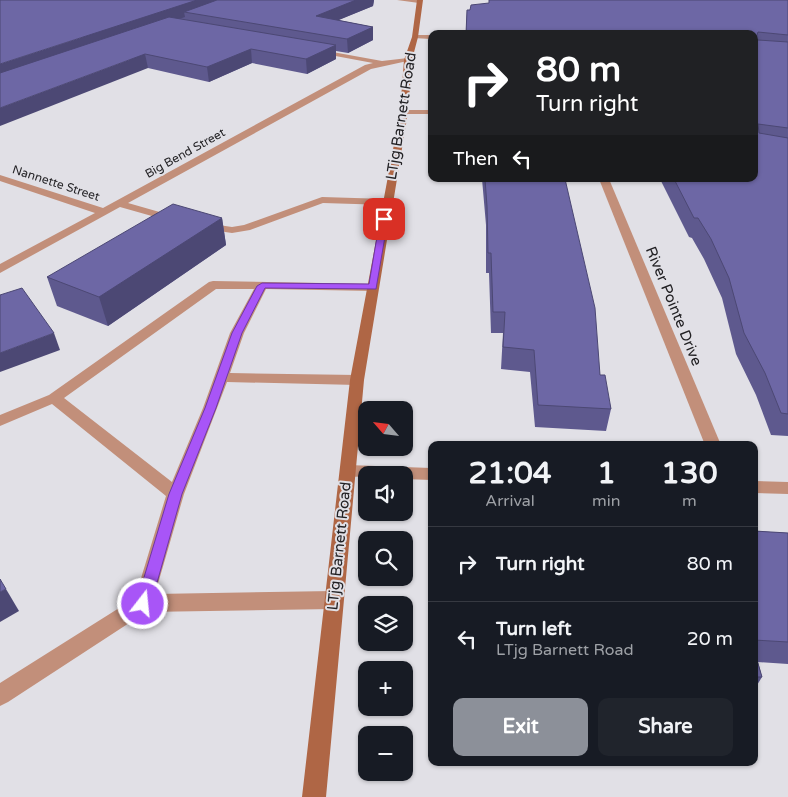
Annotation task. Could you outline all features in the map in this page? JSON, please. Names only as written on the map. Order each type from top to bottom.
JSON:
[{"type":"street","points":[[400,0],[419,1]]},
{"type":"street","name":"LTjg Barnett Road","points":[[314,797],[357,380],[386,202],[404,112],[408,60],[415,37],[419,1]]},
{"type":"street","points":[[415,37],[428,37]]},
{"type":"street","points":[[305,49],[382,63],[408,60]]},
{"type":"street","name":"Big Bend Street","points":[[0,269],[368,67],[382,63]]},
{"type":"street","points":[[404,112],[428,112]]},
{"type":"street","name":"Nannette Street","points":[[0,178],[103,212]]},
{"type":"street","name":"River Pointe Drive","points":[[605,182],[711,441]]},
{"type":"street","points":[[119,204],[192,223],[232,230],[246,228],[322,200],[386,202]]},
{"type":"street","points":[[0,421],[54,398],[213,285],[373,287]]},
{"type":"street","points":[[143,604],[175,494],[222,377],[237,333],[262,286]]},
{"type":"street","points":[[222,377],[357,380]]},
{"type":"street","points":[[54,398],[175,494]]},
{"type":"street","points":[[348,471],[428,474]]},
{"type":"street","points":[[758,487],[788,488]]},
{"type":"street","points":[[0,696],[143,604],[333,600]]},
{"type":"building","points":[[0,0],[197,0],[0,64]]},
{"type":"building","points":[[217,0],[356,0],[316,16],[373,27],[347,39],[184,12]]},
{"type":"building","points":[[489,0],[788,0],[788,35],[758,32],[758,30],[466,30],[467,10],[470,10],[471,5],[489,3]]},
{"type":"building","points":[[169,17],[336,45],[306,59],[251,49],[207,67],[145,54],[0,108],[0,73]]},
{"type":"building","points":[[758,40],[788,42],[788,128],[758,124]]},
{"type":"building","points":[[758,124],[759,133],[788,138],[788,414],[781,413],[765,373],[744,333],[729,278],[711,239],[698,218],[694,218],[676,182],[758,182]]},
{"type":"building","points":[[485,182],[566,182],[595,308],[600,375],[605,375],[611,409],[538,405],[534,350],[503,347],[505,312],[493,312],[491,253],[488,253]]},
{"type":"building","points":[[173,204],[222,218],[99,297],[47,277]]},
{"type":"building","points":[[22,288],[54,333],[0,353],[0,295]]},
{"type":"building","points":[[758,531],[788,533],[788,642],[758,640]]},
{"type":"building","points":[[0,579],[6,589],[0,592]]},
{"type":"building","points":[[758,664],[762,677],[758,677]]},
{"type":"route","points":[[143,604],[175,494],[211,408],[237,333],[262,286],[373,287],[384,219]]}]
